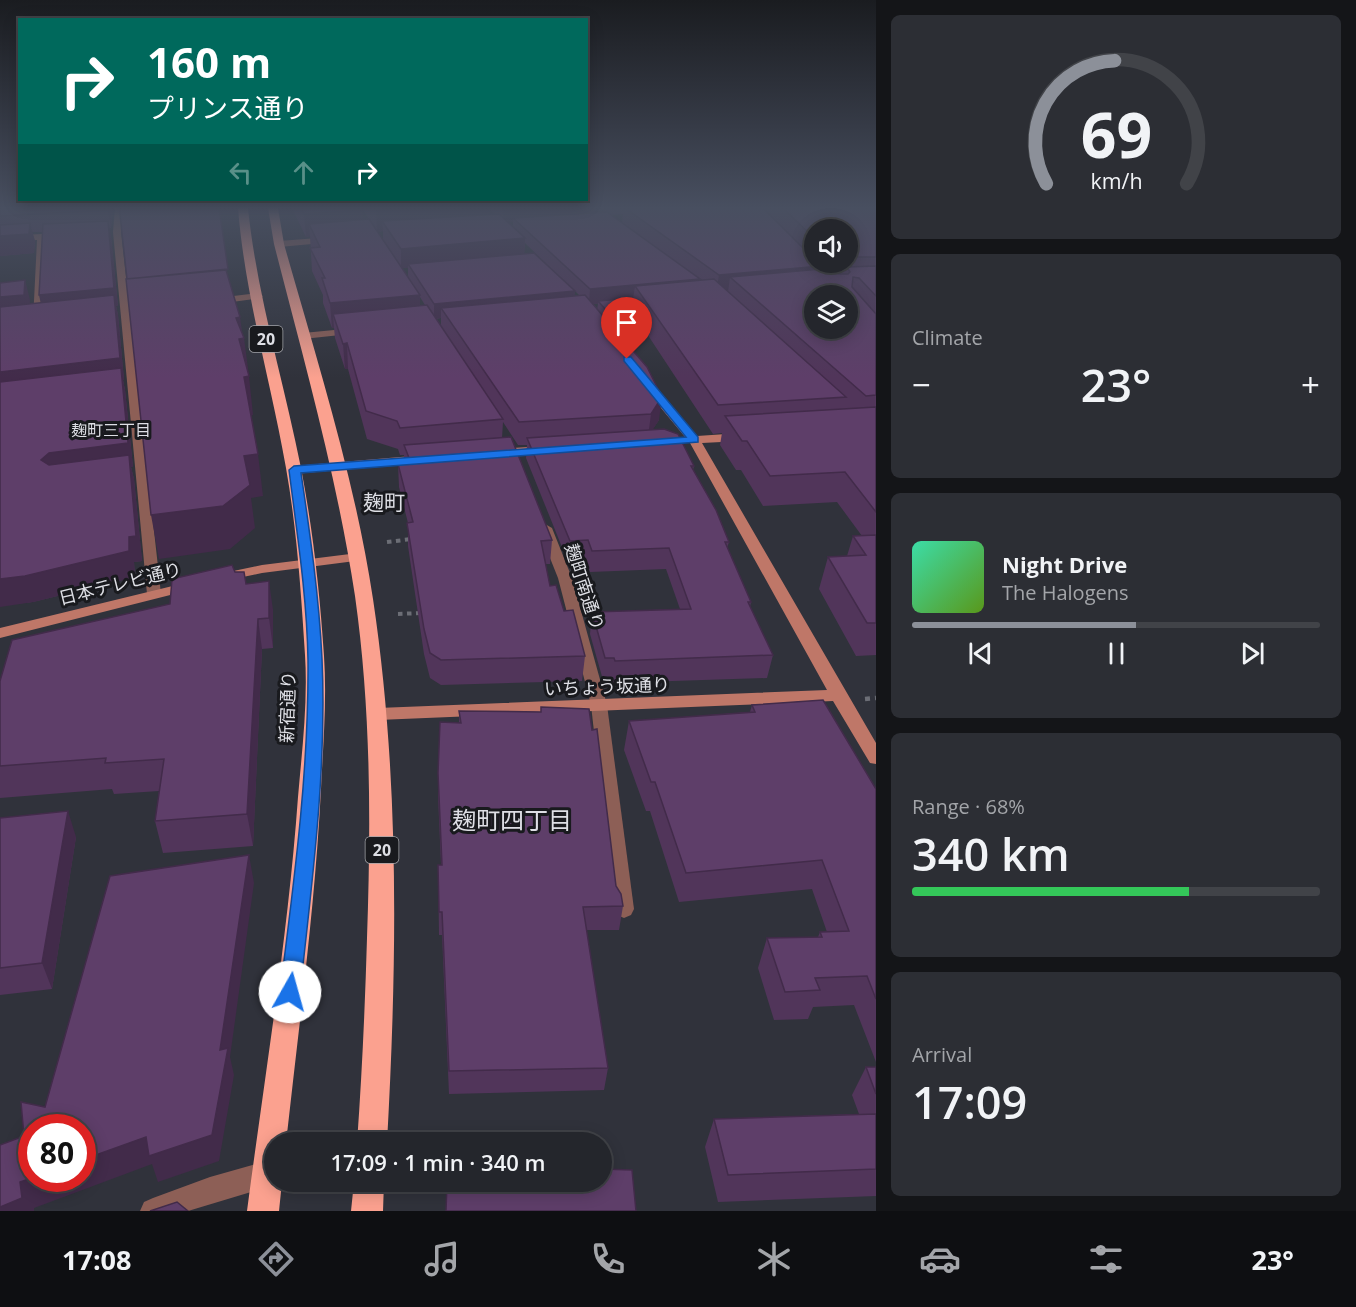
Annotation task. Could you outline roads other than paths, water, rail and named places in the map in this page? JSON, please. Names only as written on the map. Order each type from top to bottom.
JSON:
[{"type":"highway","name":"新宿通り","points":[[252,265],[294,470],[307,563],[315,660],[313,743],[306,852],[275,1132]]},
{"type":"highway","name":"20","points":[[284,265],[338,466],[358,557],[378,714],[382,861],[377,1068],[372,1132]]},
{"type":"highway","name":"新宿通り","points":[[263,1211],[267,1192]]},
{"type":"highway","points":[[367,1211],[368,1192]]},
{"type":"street","points":[[36,319],[39,265]]},
{"type":"street","points":[[120,265],[126,385],[154,594]]},
{"type":"street","points":[[207,302],[258,296]]},
{"type":"street","points":[[113,311],[136,309]]},
{"type":"street","points":[[24,320],[47,318]]},
{"type":"street","points":[[303,336],[364,331]]},
{"type":"street","points":[[638,372],[694,440],[838,695],[873,748]]},
{"type":"street","points":[[676,441],[750,436]]},
{"type":"street","points":[[479,455],[560,449]]},
{"type":"street","points":[[294,470],[434,458]]},
{"type":"street","name":"麹町南通り","points":[[540,515],[565,578],[599,705],[624,909]]},
{"type":"street","name":"日本テレビ通り","points":[[0,635],[237,574],[358,557]]},
{"type":"street","name":"いちょう坂通り","points":[[378,714],[838,695]]},
{"type":"street","points":[[153,1211],[210,1190],[264,1175]]},
{"type":"district","name":"麹町三丁目","points":[[111,430]]},
{"type":"district","name":"麹町","points":[[384,502]]},
{"type":"district","name":"麹町四丁目","points":[[512,819]]}]
